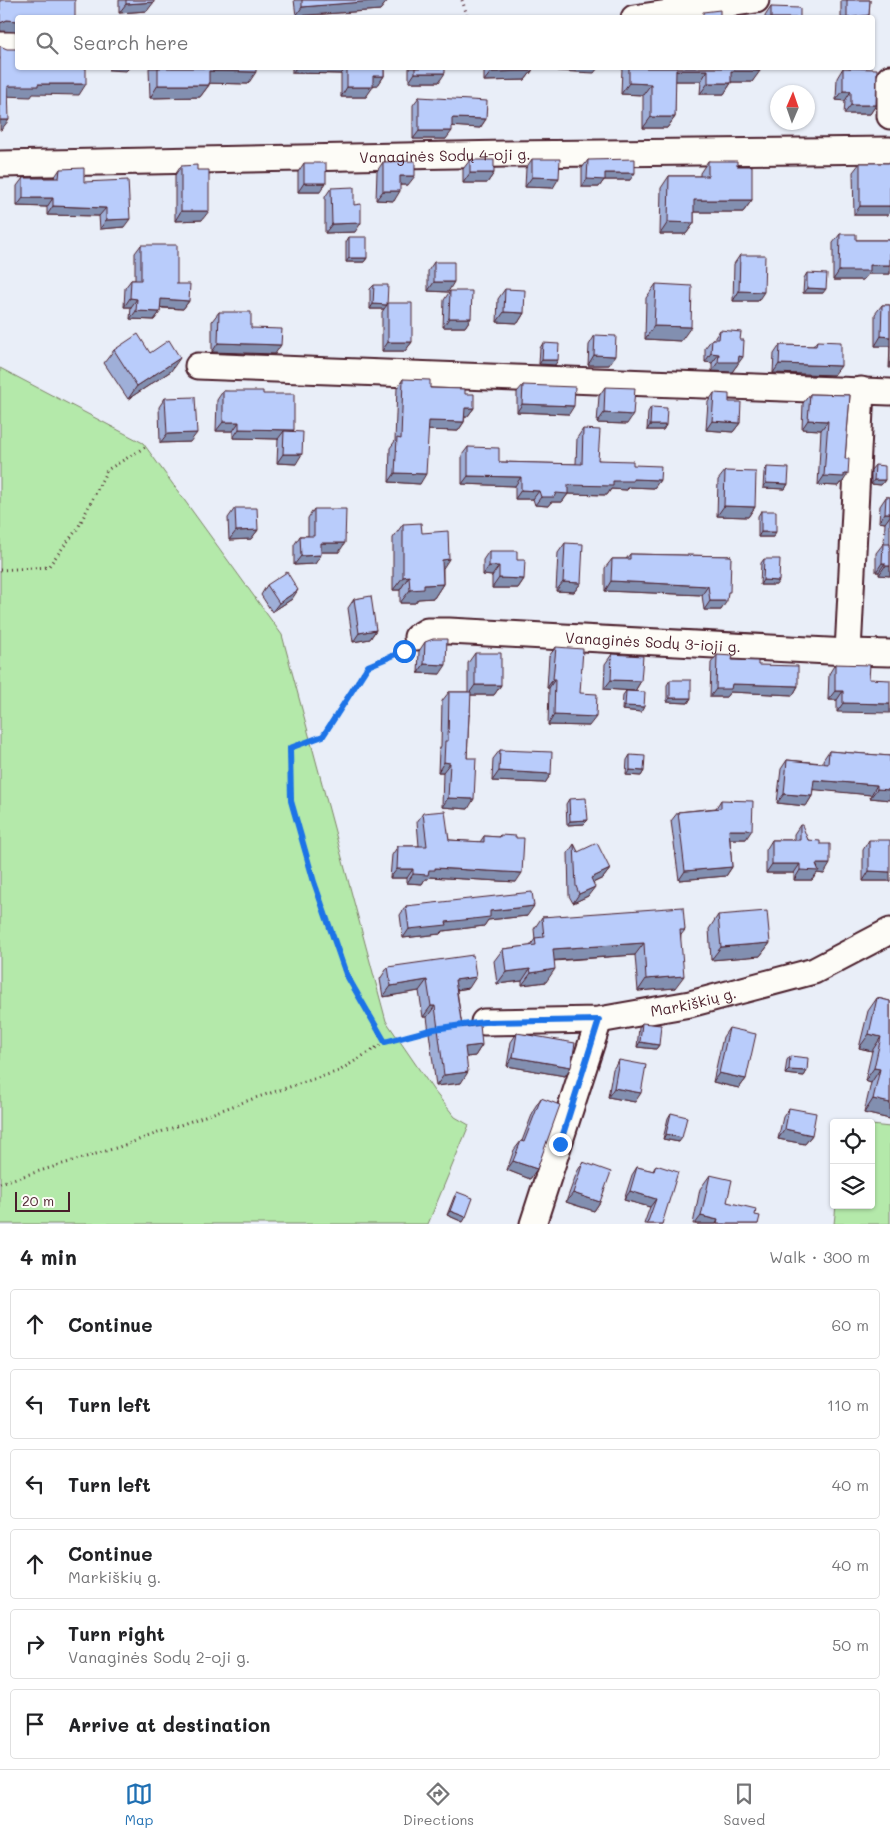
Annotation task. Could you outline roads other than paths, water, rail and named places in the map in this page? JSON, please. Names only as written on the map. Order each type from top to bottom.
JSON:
[{"type":"street","points":[[654,15],[756,0]]},
{"type":"street","points":[[0,45],[15,45]]},
{"type":"street","points":[[890,78],[890,116]]},
{"type":"street","name":"Vanaginės Sodų 4-oji g.","points":[[0,164],[506,154],[890,150]]},
{"type":"street","points":[[198,366],[890,392]]},
{"type":"street","points":[[848,652],[861,390]]},
{"type":"street","name":"Vanaginės Sodų 3-ioji g.","points":[[411,644],[427,632],[449,631],[890,653]]},
{"type":"street","name":"Markiškių g.","points":[[484,1022],[599,1020],[690,1004],[814,971],[890,931]]},
{"type":"street","points":[[534,1224],[599,1020]]}]
